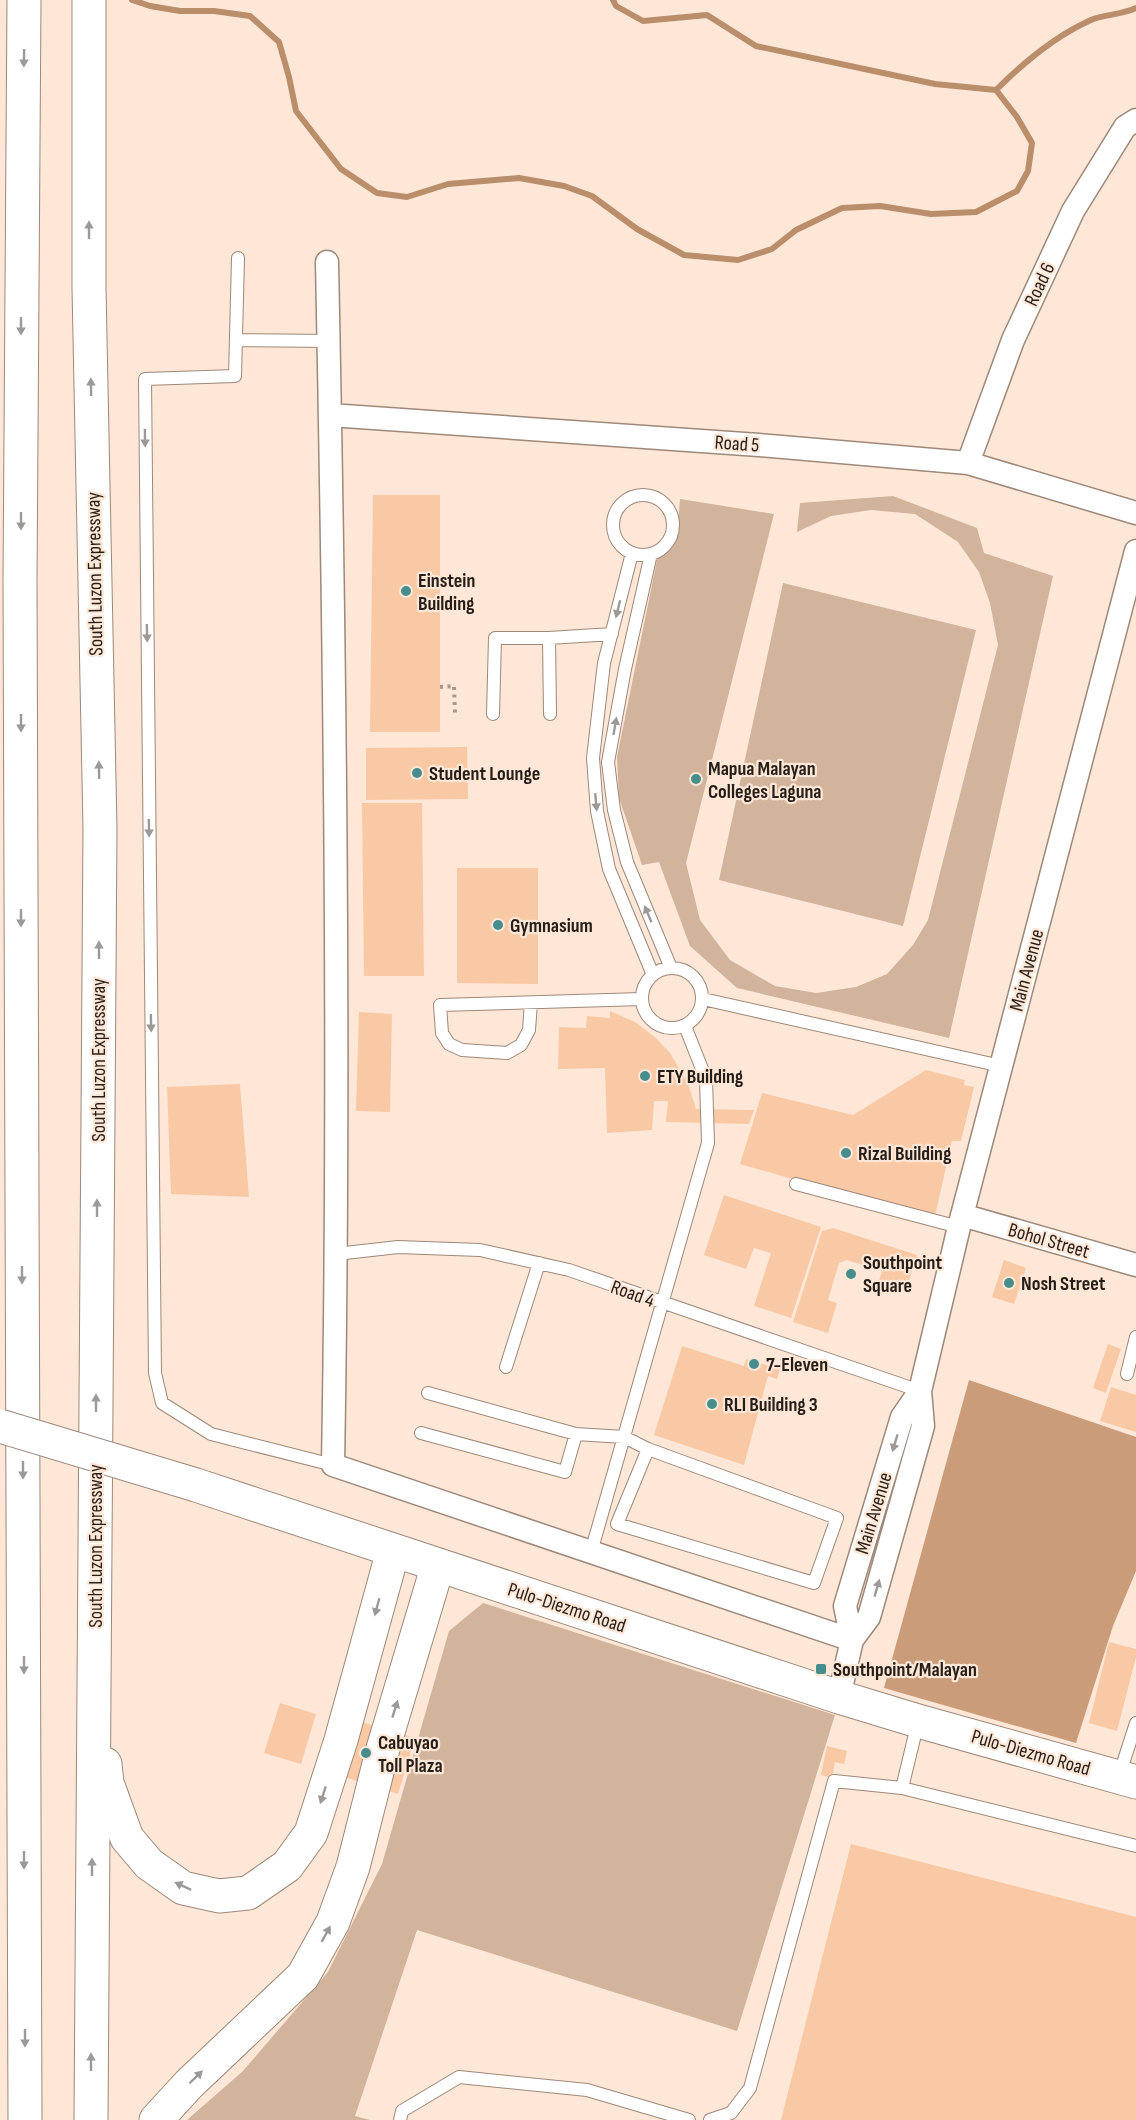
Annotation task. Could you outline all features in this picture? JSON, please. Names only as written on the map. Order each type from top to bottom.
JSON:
[{"type":"main road","points":[[24,0],[20,580],[25,2120]]},
{"type":"main road","name":"South Luzon Expressway","points":[[89,9],[89,300],[100,829],[91,2120]]},
{"type":"main road","points":[[0,687],[20,580]]},
{"type":"main road","points":[[0,1081],[22,1217]]},
{"type":"main road","name":"Pulo-Diezmo Road","points":[[0,1426],[196,1485],[839,1697],[1128,1779]]},
{"type":"main road","points":[[94,1672],[107,1783],[128,1838],[149,1864],[183,1888],[219,1896],[248,1893],[287,1866],[311,1833],[341,1740],[393,1551]]},
{"type":"main road","points":[[156,2120],[189,2084],[303,1976],[333,1922],[353,1868],[382,1752],[438,1565]]},
{"type":"street","name":"Road 6","points":[[968,464],[1013,340],[1073,211],[1125,127],[1136,120]]},
{"type":"street","points":[[327,262],[336,997],[333,1465],[852,1640]]},
{"type":"street","name":"Road 5","points":[[330,415],[759,445],[968,464],[1136,513]]},
{"type":"street","name":"Main Avenue","points":[[839,1697],[852,1640],[869,1617],[923,1426],[920,1391],[961,1221],[1136,551]]},
{"type":"street","name":"Bohol Street","points":[[961,1221],[1136,1265]]},
{"type":"lane","points":[[238,258],[236,376],[145,379],[154,1373],[162,1403],[211,1434],[333,1465]]},
{"type":"lane","points":[[236,339],[329,341]]},
{"type":"lane","points":[[640,494],[659,499],[667,506],[674,524],[668,542],[651,554],[632,553],[617,540],[614,530],[613,520],[622,503],[640,494]]},
{"type":"lane","points":[[632,553],[604,663],[593,758],[597,811],[609,869],[653,975]]},
{"type":"lane","points":[[651,554],[625,669],[609,762],[614,810],[627,862],[671,968]]},
{"type":"lane","points":[[493,714],[495,638],[549,638],[612,634]]},
{"type":"lane","points":[[549,638],[550,714]]},
{"type":"lane","points":[[671,968],[681,969],[697,981],[702,999],[697,1015],[684,1026],[665,1028],[656,1024],[649,1017],[642,999],[647,981],[662,970],[671,968]]},
{"type":"lane","points":[[531,1003],[528,1030],[521,1045],[507,1053],[462,1050],[449,1044],[442,1033],[440,1005],[642,999]]},
{"type":"lane","points":[[702,999],[1001,1066]]},
{"type":"lane","points":[[591,1552],[708,1143],[706,1078],[684,1026]]},
{"type":"lane","points":[[796,1184],[961,1221]]},
{"type":"lane","name":"Road 4","points":[[336,1254],[398,1247],[480,1250],[569,1270],[920,1391]]},
{"type":"lane","points":[[506,1367],[539,1263]]},
{"type":"lane","points":[[1127,1374],[1136,1337]]},
{"type":"lane","points":[[428,1393],[576,1434],[624,1437],[648,1449],[837,1518],[813,1583],[616,1524],[648,1449]]},
{"type":"lane","points":[[421,1433],[565,1472],[576,1434]]},
{"type":"lane","points":[[902,1788],[918,1721]]},
{"type":"lane","points":[[1128,1779],[1136,1723]]},
{"type":"lane","points":[[710,2120],[730,2113],[750,2088],[834,1781],[902,1788],[1136,1846]]},
{"type":"lane","points":[[400,2120],[402,2111],[459,2077],[586,2090],[689,2120]]},
{"type":"path","points":[[440,687],[454,687],[455,714]]},
{"type":"shaded area","points":[[893,496],[977,528],[984,553],[1053,576],[949,1038],[737,988],[690,946],[659,862],[642,865],[619,798],[617,757],[657,560],[673,539],[680,499],[774,514],[686,863],[700,920],[730,960],[775,986],[816,993],[856,987],[887,974],[913,945],[928,920],[998,645],[990,603],[979,572],[958,542],[915,514],[871,510],[831,516],[797,532],[800,503]]},
{"type":"shaded area","points":[[783,583],[976,630],[903,926],[719,880]]},
{"type":"shaded area","points":[[969,1380],[1136,1437],[1136,1571],[1113,1626],[1076,1743],[884,1688]]},
{"type":"shaded area","points":[[483,1603],[835,1715],[737,2031],[417,1930],[355,2116],[370,2120],[187,2120],[243,2071],[328,1972],[382,1864],[449,1631]]},
{"type":"building","name":"Einstein Building","points":[[373,495],[440,495],[440,732],[370,732]]},
{"type":"building","name":"Student Lounge","points":[[467,747],[468,799],[366,800],[366,748]]},
{"type":"building","points":[[362,803],[422,803],[424,976],[364,976]]},
{"type":"building","name":"Gymnasium","points":[[457,868],[538,868],[538,984],[457,983]]},
{"type":"building","name":"ETY Building","points":[[610,1011],[635,1022],[655,1037],[670,1053],[688,1083],[696,1109],[754,1110],[749,1124],[666,1122],[668,1101],[654,1101],[652,1130],[607,1133],[605,1068],[558,1069],[559,1027],[586,1028],[587,1016],[610,1018]]},
{"type":"building","points":[[359,1012],[392,1014],[390,1112],[356,1111]]},
{"type":"building","name":"Rizal Building","points":[[926,1070],[965,1080],[964,1085],[974,1087],[961,1141],[952,1141],[934,1220],[740,1164],[762,1093],[853,1115]]},
{"type":"building","points":[[240,1084],[249,1197],[171,1194],[167,1087]]},
{"type":"building","points":[[724,1195],[821,1227],[791,1318],[754,1306],[771,1253],[754,1248],[746,1269],[704,1255]]},
{"type":"building","points":[[833,1228],[917,1255],[906,1290],[879,1281],[882,1271],[847,1260],[839,1263],[828,1300],[837,1303],[828,1333],[793,1322],[822,1231]]},
{"type":"building","name":"Nosh Street","points":[[1004,1260],[1026,1268],[1014,1304],[992,1297]]},
{"type":"building","points":[[1108,1344],[1121,1349],[1106,1393],[1093,1388]]},
{"type":"building","name":"RLI Building 3","points":[[682,1346],[744,1366],[746,1359],[780,1369],[777,1379],[768,1376],[744,1465],[654,1435]]},
{"type":"building","points":[[1111,1387],[1136,1395],[1136,1432],[1100,1421]]},
{"type":"building","points":[[1109,1642],[1136,1649],[1136,1657],[1117,1731],[1089,1723]]},
{"type":"building","points":[[280,1703],[316,1714],[301,1764],[264,1753]]},
{"type":"building","name":"Cabuyao Toll Plaza","points":[[332,1713],[415,1738],[398,1794],[316,1768]]},
{"type":"building","points":[[827,1746],[847,1751],[844,1764],[835,1762],[832,1778],[821,1775]]},
{"type":"building","points":[[851,1844],[1136,1917],[1136,2120],[781,2120]]},
{"type":"waterway","points":[[132,0],[150,6],[180,11],[214,11],[250,16],[279,42],[296,111],[341,169],[377,193],[407,197],[448,184],[519,178],[564,186],[592,196],[637,229],[684,255],[738,260],[772,249],[796,230],[842,208],[880,206],[931,214],[976,212],[1017,191],[1028,171],[1032,143],[1017,117],[996,90],[935,84],[756,46],[707,15],[643,21],[616,6],[613,0]]},
{"type":"waterway","points":[[996,90],[1028,60],[1078,26],[1091,20],[1136,8]]},
{"type":"place","name":"Einstein Building","points":[[406,591]]},
{"type":"place","name":"Student Lounge","points":[[417,773]]},
{"type":"place","name":"Mapua Malayan Colleges Laguna","points":[[696,779]]},
{"type":"place","name":"Gymnasium","points":[[498,925]]},
{"type":"place","name":"ETY Building","points":[[645,1076]]},
{"type":"place","name":"Rizal Building","points":[[846,1153]]},
{"type":"place","name":"Southpoint Square","points":[[851,1274]]},
{"type":"place","name":"Nosh Street","points":[[1009,1283]]},
{"type":"place","name":"7-Eleven","points":[[754,1364]]},
{"type":"place","name":"RLI Building 3","points":[[712,1404]]},
{"type":"place","name":"Southpoint/Malayan","points":[[821,1669]]},
{"type":"place","name":"Cabuyao Toll Plaza","points":[[366,1753]]}]
